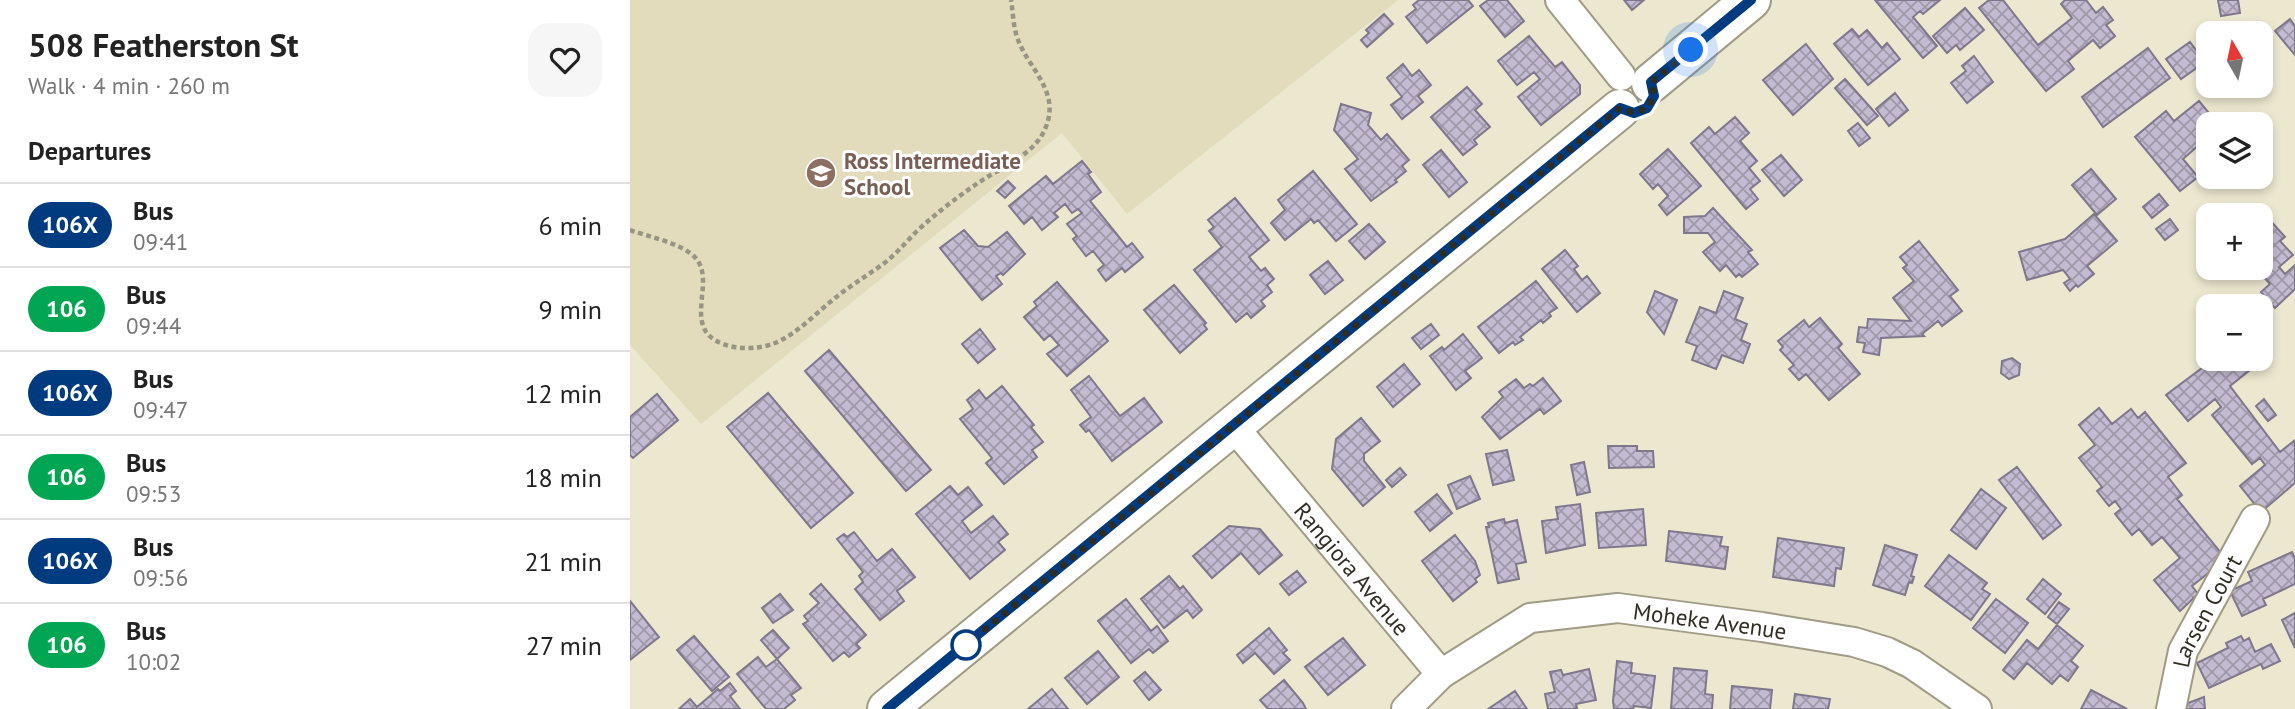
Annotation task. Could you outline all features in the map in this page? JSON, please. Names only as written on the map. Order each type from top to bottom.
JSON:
[{"type":"main road","points":[[887,709],[1233,426],[1631,89],[1751,0]]},
{"type":"street","points":[[1560,0],[1631,89]]},
{"type":"street","name":"Rangiora Avenue","points":[[1233,426],[1441,674]]},
{"type":"street","name":"Larsen Court","points":[[2171,709],[2183,651],[2255,519]]},
{"type":"street","name":"Moheke Avenue","points":[[1441,674],[1530,618],[1618,608],[1854,642],[1887,652],[1912,664],[1977,709]]},
{"type":"street","points":[[1406,709],[1441,674]]},
{"type":"path","points":[[630,230],[676,245],[691,253],[698,261],[703,280],[700,318],[712,338],[722,344],[752,348],[790,335],[845,290],[888,260],[939,211],[1039,141],[1046,129],[1049,103],[1046,89],[1017,38],[1011,0]]},
{"type":"shaded area","name":"Ross Intermediate School","points":[[630,0],[1398,0],[1127,214],[1062,133],[701,424],[630,345]]},
{"type":"building","points":[[1419,0],[1468,0],[1473,6],[1427,43],[1406,17],[1416,9],[1413,5]]},
{"type":"building","points":[[1488,0],[1507,0],[1524,21],[1505,37],[1480,6]]},
{"type":"building","points":[[1624,0],[1644,0],[1632,10]]},
{"type":"building","points":[[1875,0],[1940,0],[1923,14],[1920,11],[1913,17],[1937,46],[1923,58]]},
{"type":"building","points":[[1989,0],[2003,0],[2038,45],[2072,18],[2061,4],[2065,0],[2086,0],[2096,13],[2103,7],[2113,20],[2106,25],[2115,36],[2100,48],[2093,40],[2068,61],[2074,69],[2046,91],[1979,8]]},
{"type":"building","points":[[2218,0],[2238,0],[2240,13],[2221,16]]},
{"type":"building","points":[[1965,8],[1984,30],[1960,50],[1956,45],[1947,53],[1933,36]]},
{"type":"building","points":[[1384,14],[1393,24],[1367,47],[1361,40],[1369,33],[1366,30]]},
{"type":"building","points":[[2290,19],[2295,26],[2295,55],[2275,31]]},
{"type":"building","points":[[1852,29],[1859,37],[1867,30],[1882,48],[1887,43],[1900,59],[1868,85],[1834,44]]},
{"type":"building","points":[[1529,36],[1555,67],[1562,62],[1580,85],[1580,94],[1541,125],[1518,97],[1540,79],[1534,72],[1517,85],[1498,61]]},
{"type":"building","points":[[2190,42],[2196,50],[2196,68],[2181,79],[2166,59]]},
{"type":"building","points":[[1806,44],[1833,79],[1793,115],[1763,80]]},
{"type":"building","points":[[2148,48],[2170,78],[2103,127],[2082,97]]},
{"type":"building","points":[[1974,56],[1993,82],[1967,103],[1951,83],[1966,71],[1962,66]]},
{"type":"building","points":[[1403,64],[1412,76],[1419,70],[1431,85],[1418,96],[1423,102],[1402,119],[1391,105],[1402,97],[1387,78]]},
{"type":"building","points":[[1845,79],[1878,116],[1867,125],[1835,88]]},
{"type":"building","points":[[1467,87],[1482,104],[1475,110],[1490,127],[1474,140],[1477,144],[1463,155],[1431,117]]},
{"type":"building","points":[[1895,93],[1908,110],[1889,126],[1876,109]]},
{"type":"building","points":[[2199,101],[2208,112],[2196,112],[2196,148],[2183,159],[2196,175],[2196,179],[2180,191],[2135,137],[2166,111],[2174,121]]},
{"type":"building","points":[[1341,104],[1371,113],[1368,125],[1381,140],[1387,134],[1409,160],[1402,166],[1406,171],[1395,180],[1397,182],[1371,201],[1345,169],[1358,159],[1334,130]]},
{"type":"building","points":[[1735,117],[1749,133],[1740,141],[1757,161],[1749,168],[1760,181],[1750,189],[1758,199],[1746,209],[1691,143],[1709,127],[1715,134]]},
{"type":"building","points":[[1858,123],[1870,138],[1859,146],[1848,131]]},
{"type":"building","points":[[1668,149],[1701,186],[1667,215],[1659,205],[1668,196],[1658,184],[1653,189],[1640,174]]},
{"type":"building","points":[[1441,150],[1467,182],[1449,197],[1423,165]]},
{"type":"building","points":[[1781,155],[1802,180],[1784,196],[1762,170]]},
{"type":"building","points":[[1082,161],[1101,192],[1090,201],[1127,247],[1132,243],[1143,257],[1125,272],[1122,268],[1106,281],[1098,270],[1104,265],[1093,251],[1086,256],[1073,239],[1077,236],[1067,224],[1082,213],[1078,209],[1072,213],[1065,204],[1054,213],[1058,217],[1042,230],[1032,217],[1024,224],[1009,206],[1046,176],[1053,184]]},
{"type":"building","points":[[2091,169],[2116,199],[2097,215],[2072,185]]},
{"type":"building","points":[[1313,171],[1357,224],[1336,241],[1318,220],[1314,223],[1311,219],[1285,240],[1271,223],[1285,210],[1278,200]]},
{"type":"building","points":[[1008,181],[1015,188],[1005,198],[997,191]]},
{"type":"building","points":[[2159,194],[2168,205],[2152,218],[2143,207]]},
{"type":"building","points":[[1235,198],[1269,240],[1249,257],[1261,271],[1265,268],[1274,279],[1267,285],[1272,292],[1261,301],[1265,306],[1251,318],[1247,313],[1236,322],[1194,270],[1222,247],[1209,231],[1214,227],[1208,220]]},
{"type":"building","points":[[1713,208],[1752,250],[1748,252],[1758,264],[1742,277],[1739,274],[1736,277],[1726,265],[1720,271],[1703,252],[1715,242],[1708,233],[1684,233],[1684,217],[1705,216]]},
{"type":"building","points":[[2094,214],[2117,241],[2087,266],[2094,274],[2070,291],[2064,283],[2070,279],[2063,270],[2027,280],[2019,252],[2065,239]]},
{"type":"building","points":[[2170,219],[2178,230],[2165,240],[2156,229]]},
{"type":"building","points":[[1369,224],[1385,242],[1365,259],[1349,241]]},
{"type":"building","points":[[2273,224],[2285,237],[2280,241],[2293,255],[2279,267],[2285,274],[2295,265],[2295,289],[2275,308],[2273,294],[2261,292],[2270,284],[2266,280],[2273,280]]},
{"type":"building","points":[[964,230],[978,246],[988,247],[1007,232],[1025,254],[1003,275],[1001,273],[996,276],[1002,284],[982,300],[940,248]]},
{"type":"building","points":[[1919,241],[1958,290],[1950,296],[1962,311],[1942,326],[1938,321],[1922,334],[1924,336],[1881,338],[1879,355],[1863,352],[1865,343],[1857,342],[1859,327],[1867,328],[1868,319],[1911,321],[1893,298],[1914,281],[1903,268],[1907,265],[1900,257]]},
{"type":"building","points":[[1565,250],[1578,266],[1574,269],[1582,280],[1587,276],[1600,293],[1577,312],[1542,269]]},
{"type":"building","points":[[1328,261],[1343,280],[1325,294],[1310,275]]},
{"type":"building","points":[[1536,281],[1557,308],[1549,313],[1551,316],[1543,323],[1541,320],[1520,337],[1523,340],[1515,345],[1513,342],[1499,353],[1478,327]]},
{"type":"building","points":[[1057,282],[1108,341],[1067,376],[1047,354],[1059,345],[1050,335],[1044,340],[1024,317],[1037,306],[1034,302]]},
{"type":"building","points":[[1174,285],[1206,323],[1204,325],[1207,329],[1180,353],[1144,310]]},
{"type":"building","points":[[1655,291],[1677,300],[1664,334],[1647,312]]},
{"type":"building","points":[[1724,291],[1743,298],[1735,319],[1747,324],[1741,340],[1750,344],[1743,363],[1722,355],[1716,369],[1692,360],[1697,346],[1686,342],[1700,307],[1716,313]]},
{"type":"building","points":[[1820,318],[1842,344],[1838,348],[1860,374],[1829,400],[1806,374],[1799,380],[1789,369],[1794,365],[1780,350],[1783,347],[1778,341],[1804,320],[1809,327]]},
{"type":"building","points":[[1431,324],[1439,335],[1421,349],[1412,338]]},
{"type":"building","points":[[980,329],[995,349],[978,363],[962,344]]},
{"type":"building","points":[[1463,334],[1482,358],[1465,371],[1471,378],[1456,390],[1430,356],[1442,347],[1444,350]]},
{"type":"building","points":[[829,350],[931,470],[906,491],[805,371]]},
{"type":"building","points":[[2012,358],[2020,364],[2019,375],[2009,379],[2001,373],[2002,361]]},
{"type":"building","points":[[1404,364],[1420,384],[1393,407],[1377,387]]},
{"type":"building","points":[[2198,371],[2249,371],[2230,386],[2280,452],[2295,440],[2295,483],[2261,512],[2240,486],[2265,465],[2260,458],[2252,464],[2212,415],[2221,407],[2215,399],[2188,421],[2166,395]]},
{"type":"building","points":[[1089,376],[1120,416],[1144,398],[1162,422],[1112,461],[1089,430],[1086,432],[1080,425],[1091,417],[1071,390]]},
{"type":"building","points":[[1543,378],[1561,401],[1544,414],[1540,409],[1500,439],[1482,417],[1503,397],[1499,392],[1516,379],[1524,388],[1530,384],[1533,386]]},
{"type":"building","points":[[1002,386],[1034,425],[1031,427],[1043,442],[1032,450],[1037,457],[1004,484],[986,463],[992,458],[960,419],[973,409],[967,400],[979,390],[986,399]]},
{"type":"building","points":[[768,393],[853,493],[811,528],[727,427]]},
{"type":"building","points":[[657,394],[678,420],[633,458],[630,455],[630,417]]},
{"type":"building","points":[[2264,399],[2276,415],[2268,421],[2256,406]]},
{"type":"building","points":[[2099,408],[2112,424],[2131,409],[2138,418],[2145,412],[2186,463],[2168,477],[2182,495],[2177,499],[2226,559],[2192,586],[2198,594],[2180,611],[2154,580],[2180,558],[2162,537],[2152,545],[2139,529],[2132,535],[2115,514],[2121,509],[2115,501],[2109,506],[2097,491],[2102,487],[2079,458],[2095,445],[2079,425]]},
{"type":"building","points":[[1361,418],[1380,441],[1364,454],[1364,461],[1385,487],[1363,506],[1332,469],[1336,439]]},
{"type":"building","points":[[1608,446],[1637,446],[1637,451],[1653,451],[1654,467],[1609,468]]},
{"type":"building","points":[[1507,450],[1514,480],[1493,485],[1486,454]]},
{"type":"building","points":[[1584,462],[1590,492],[1577,495],[1571,465]]},
{"type":"building","points":[[2017,467],[2061,525],[2043,539],[1999,480]]},
{"type":"building","points":[[1400,468],[1406,475],[1392,487],[1386,480]]},
{"type":"building","points":[[1470,476],[1480,499],[1457,509],[1448,485]]},
{"type":"building","points":[[950,486],[958,495],[968,487],[982,505],[962,521],[971,533],[993,516],[1008,534],[998,542],[1005,550],[970,579],[916,514]]},
{"type":"building","points":[[1981,489],[2006,508],[1976,549],[1951,530]]},
{"type":"building","points":[[1437,494],[1452,513],[1430,531],[1415,512]]},
{"type":"building","points":[[1580,504],[1585,545],[1546,553],[1542,521],[1558,519],[1556,507]]},
{"type":"building","points":[[1643,509],[1646,545],[1599,548],[1596,513]]},
{"type":"building","points":[[1504,519],[1505,523],[1517,520],[1526,562],[1516,564],[1519,579],[1498,583],[1486,527],[1489,527],[1488,523]]},
{"type":"building","points":[[1229,526],[1260,529],[1282,555],[1259,574],[1241,553],[1212,578],[1193,556]]},
{"type":"building","points":[[1669,531],[1722,537],[1720,546],[1728,547],[1725,569],[1666,561]]},
{"type":"building","points":[[854,532],[877,561],[892,549],[915,577],[897,591],[904,601],[880,620],[855,589],[863,582],[859,576],[863,572],[837,539]]},
{"type":"building","points":[[1455,535],[1475,561],[1480,575],[1475,579],[1477,582],[1453,601],[1422,561]]},
{"type":"building","points":[[1778,538],[1844,548],[1841,569],[1836,568],[1834,586],[1773,577]]},
{"type":"building","points":[[1885,545],[1917,555],[1911,576],[1914,577],[1912,583],[1909,582],[1905,595],[1873,585]]},
{"type":"building","points":[[2292,552],[2295,558],[2295,584],[2263,599],[2266,605],[2242,616],[2230,591],[2252,581],[2248,572]]},
{"type":"building","points":[[1949,555],[1987,583],[1982,589],[1990,594],[1971,620],[1925,586]]},
{"type":"building","points":[[1297,571],[1306,582],[1289,595],[1280,584]]},
{"type":"building","points":[[1169,576],[1180,589],[1183,586],[1202,610],[1193,618],[1187,610],[1164,628],[1141,599]]},
{"type":"building","points":[[2043,579],[2061,594],[2045,614],[2027,599]]},
{"type":"building","points":[[821,584],[866,635],[856,644],[860,648],[849,657],[844,652],[833,661],[803,624],[808,621],[804,616],[819,603],[810,594]]},
{"type":"building","points":[[780,594],[793,610],[773,623],[762,608]]},
{"type":"building","points":[[1126,599],[1151,631],[1157,626],[1168,641],[1153,653],[1149,649],[1131,663],[1098,621]]},
{"type":"building","points":[[1996,599],[2028,623],[2005,653],[1973,628]]},
{"type":"building","points":[[630,601],[659,637],[630,660]]},
{"type":"building","points":[[2059,602],[2069,609],[2057,624],[2048,617]]},
{"type":"building","points":[[2295,613],[2295,648],[2282,620]]},
{"type":"building","points":[[2057,625],[2083,646],[2071,661],[2078,667],[2068,681],[2060,675],[2052,684],[2027,663],[2014,679],[2003,670],[2027,640],[2038,649]]},
{"type":"building","points":[[1269,628],[1287,650],[1283,653],[1290,660],[1274,674],[1255,653],[1243,663],[1237,655]]},
{"type":"building","points":[[773,630],[789,648],[777,659],[761,640]]},
{"type":"building","points":[[694,636],[729,677],[712,691],[677,650]]},
{"type":"building","points":[[2241,636],[2244,641],[2249,638],[2255,652],[2271,644],[2280,661],[2263,669],[2261,664],[2209,688],[2197,663],[2228,648],[2226,643]]},
{"type":"building","points":[[1343,638],[1365,665],[1328,695],[1305,667]]},
{"type":"building","points":[[1098,651],[1119,677],[1087,704],[1065,678]]},
{"type":"building","points":[[758,657],[766,667],[777,659],[801,688],[791,695],[795,700],[784,709],[766,709],[737,674]]},
{"type":"building","points":[[1617,661],[1632,663],[1631,673],[1655,676],[1651,708],[1634,706],[1633,709],[1614,709]]},
{"type":"building","points":[[1674,668],[1707,671],[1705,694],[1713,695],[1712,709],[1671,709]]},
{"type":"building","points":[[1589,669],[1596,700],[1576,704],[1577,708],[1574,709],[1548,709],[1545,694],[1555,692],[1550,672],[1561,670],[1563,675]]},
{"type":"building","points":[[1145,672],[1161,690],[1149,700],[1134,681]]},
{"type":"building","points":[[1284,680],[1306,709],[1268,709],[1260,700]]},
{"type":"building","points":[[730,683],[736,691],[730,696],[740,709],[679,709],[690,699],[697,707],[718,689],[720,691]]},
{"type":"building","points":[[1732,686],[1772,690],[1770,709],[1730,709]]},
{"type":"building","points":[[1052,689],[1068,709],[1028,709]]},
{"type":"building","points":[[2091,690],[2127,709],[2081,709]]},
{"type":"building","points":[[1515,691],[1527,709],[1488,709]]},
{"type":"building","points":[[1795,694],[1830,699],[1828,709],[1793,709]]},
{"type":"building","points":[[2204,697],[2205,709],[2182,709],[2183,705]]},
{"type":"bus line","name":"106X","points":[[887,709],[1620,108],[1634,113],[1647,108],[1654,96],[1651,82],[1751,0]]},
{"type":"place","name":"Ross Intermediate School","points":[[821,173]]},
{"type":"route","points":[[966,645],[1620,108],[1634,113],[1647,108],[1654,96],[1651,82],[1691,50]]}]
